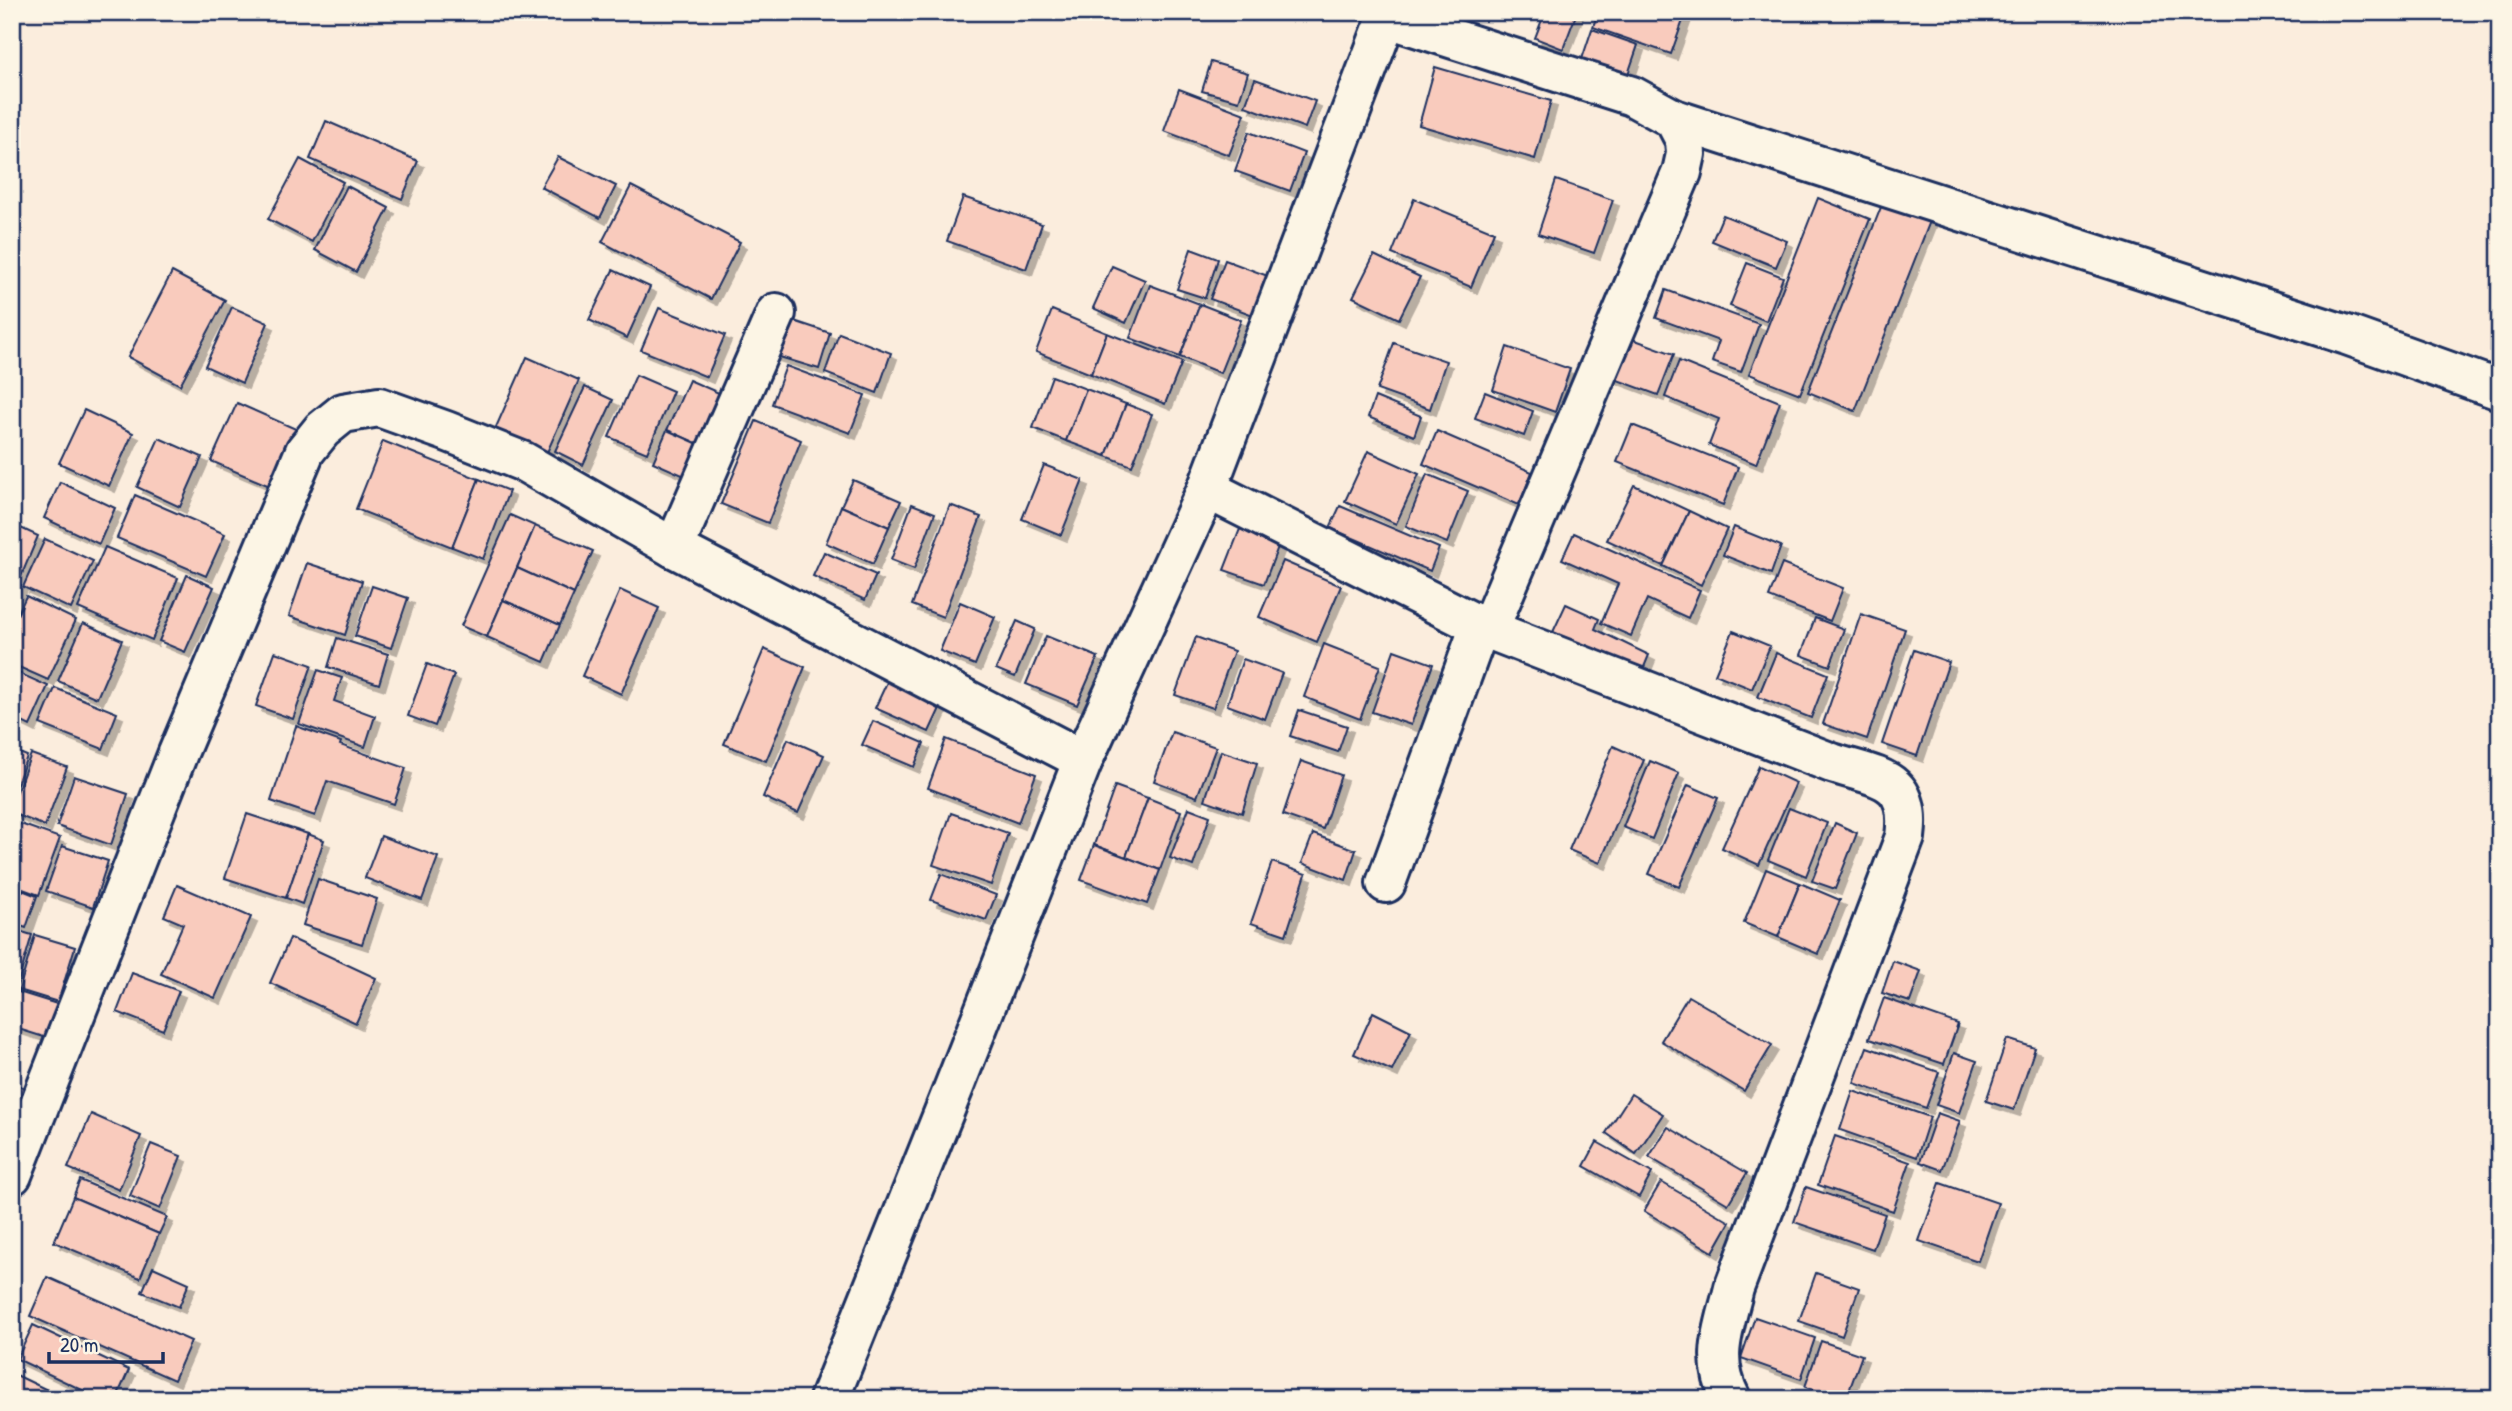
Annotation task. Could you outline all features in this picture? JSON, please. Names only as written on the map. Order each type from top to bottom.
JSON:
[{"type":"street","points":[[829,1399],[1083,760],[1207,489],[1389,15],[1632,96],[1674,119],[2347,335],[2500,390]]},
{"type":"street","points":[[1386,883],[1484,627],[1682,172],[1686,155],[1685,140],[1674,119]]},
{"type":"street","points":[[674,548],[776,313]]},
{"type":"street","points":[[12,1175],[184,741],[305,451],[322,430],[343,413],[379,407],[524,462],[674,548],[1083,760]]},
{"type":"street","points":[[1207,489],[1484,627],[1832,763],[1890,781],[1904,799],[1908,816],[1905,837],[1734,1288],[1718,1352],[1720,1370],[1731,1399]]},
{"type":"building","points":[[1545,12],[1577,12],[1563,49],[1535,38]]},
{"type":"building","points":[[1598,12],[1686,12],[1671,54],[1593,27]]},
{"type":"building","points":[[1592,29],[1638,45],[1626,80],[1580,65]]},
{"type":"building","points":[[1211,62],[1248,73],[1239,101],[1202,91]]},
{"type":"building","points":[[1435,67],[1551,101],[1535,159],[1419,125]]},
{"type":"building","points":[[1255,79],[1315,101],[1305,128],[1245,106]]},
{"type":"building","points":[[1179,89],[1245,114],[1229,155],[1164,131]]},
{"type":"building","points":[[326,121],[418,161],[402,199],[310,159]]},
{"type":"building","points":[[1249,132],[1304,153],[1290,191],[1235,171]]},
{"type":"building","points":[[558,157],[616,186],[600,218],[541,187]]},
{"type":"building","points":[[300,159],[343,182],[312,242],[268,219]]},
{"type":"building","points":[[1556,180],[1613,200],[1594,253],[1538,234]]},
{"type":"building","points":[[347,186],[389,208],[356,272],[315,250]]},
{"type":"building","points":[[631,186],[740,242],[711,299],[602,242]]},
{"type":"building","points":[[1887,192],[1934,211],[1855,411],[1808,392]]},
{"type":"building","points":[[963,197],[1042,224],[1026,269],[947,241]]},
{"type":"building","points":[[1818,198],[1870,219],[1800,394],[1749,374]]},
{"type":"building","points":[[1414,199],[1494,232],[1471,287],[1392,254]]},
{"type":"building","points":[[1723,215],[1787,241],[1776,267],[1712,241]]},
{"type":"building","points":[[1191,249],[1218,259],[1205,298],[1177,289]]},
{"type":"building","points":[[1374,255],[1420,277],[1399,319],[1353,297]]},
{"type":"building","points":[[1225,260],[1268,276],[1253,315],[1210,299]]},
{"type":"building","points":[[1747,263],[1783,277],[1766,321],[1730,306]]},
{"type":"building","points":[[1112,266],[1145,280],[1126,323],[1093,308]]},
{"type":"building","points":[[613,270],[650,287],[627,338],[589,320]]},
{"type":"building","points":[[172,272],[225,300],[180,385],[128,357]]},
{"type":"building","points":[[1150,285],[1200,304],[1180,357],[1130,338]]},
{"type":"building","points":[[1666,290],[1759,324],[1741,372],[1712,362],[1719,341],[1656,318]]},
{"type":"building","points":[[1200,304],[1241,320],[1220,373],[1180,357]]},
{"type":"building","points":[[232,307],[268,323],[242,383],[205,366]]},
{"type":"building","points":[[659,308],[725,335],[707,377],[641,350]]},
{"type":"building","points":[[1052,310],[1107,333],[1091,374],[1036,352]]},
{"type":"building","points":[[782,317],[830,333],[819,369],[770,354]]},
{"type":"building","points":[[839,333],[891,353],[877,393],[825,373]]},
{"type":"building","points":[[1107,333],[1182,362],[1165,404],[1091,374]]},
{"type":"building","points":[[1627,337],[1674,354],[1658,395],[1612,378]]},
{"type":"building","points":[[1394,343],[1446,361],[1430,409],[1377,390]]},
{"type":"building","points":[[1507,347],[1570,369],[1555,412],[1493,390]]},
{"type":"building","points":[[527,357],[579,380],[545,457],[493,434]]},
{"type":"building","points":[[1679,361],[1780,402],[1756,464],[1709,445],[1719,419],[1665,397]]},
{"type":"building","points":[[786,366],[865,395],[850,433],[772,404]]},
{"type":"building","points":[[636,375],[673,391],[647,453],[609,437]]},
{"type":"building","points":[[1052,376],[1086,389],[1066,441],[1033,428]]},
{"type":"building","points":[[689,380],[735,400],[712,450],[667,430]]},
{"type":"building","points":[[585,387],[613,400],[583,465],[555,451]]},
{"type":"building","points":[[1086,389],[1126,404],[1106,456],[1066,441]]},
{"type":"building","points":[[1485,392],[1533,411],[1524,436],[1475,418]]},
{"type":"building","points":[[1375,397],[1421,416],[1414,436],[1368,417]]},
{"type":"building","points":[[237,403],[298,430],[272,487],[211,461]]},
{"type":"building","points":[[1126,404],[1152,414],[1132,466],[1106,456]]},
{"type":"building","points":[[84,410],[133,433],[109,486],[59,463]]},
{"type":"building","points":[[756,421],[801,440],[768,523],[721,504]]},
{"type":"building","points":[[1632,425],[1738,467],[1723,505],[1617,462]]},
{"type":"building","points":[[667,430],[712,450],[698,482],[653,462]]},
{"type":"building","points":[[1437,431],[1532,472],[1519,505],[1423,464]]},
{"type":"building","points":[[159,438],[202,457],[180,507],[137,487]]},
{"type":"building","points":[[383,441],[479,479],[452,547],[356,509]]},
{"type":"building","points":[[1368,451],[1419,474],[1396,524],[1345,501]]},
{"type":"building","points":[[1044,465],[1083,480],[1061,535],[1022,519]]},
{"type":"building","points":[[1427,474],[1468,491],[1447,543],[1406,526]]},
{"type":"building","points":[[479,479],[509,491],[483,559],[452,547]]},
{"type":"building","points":[[853,480],[901,501],[889,527],[841,506]]},
{"type":"building","points":[[60,482],[115,508],[99,544],[44,518]]},
{"type":"building","points":[[1634,485],[1689,511],[1663,566],[1607,540]]},
{"type":"building","points":[[135,495],[225,534],[206,576],[117,538]]},
{"type":"building","points":[[912,504],[935,513],[914,569],[891,560]]},
{"type":"building","points":[[950,505],[981,517],[943,617],[912,605]]},
{"type":"building","points":[[841,506],[889,527],[873,564],[826,543]]},
{"type":"building","points":[[1340,506],[1439,548],[1430,571],[1330,528]]},
{"type":"building","points":[[1689,511],[1727,529],[1701,585],[1663,566]]},
{"type":"building","points":[[510,515],[535,526],[487,637],[461,626]]},
{"type":"building","points":[[12,524],[38,536],[20,579],[12,575]]},
{"type":"building","points":[[535,526],[593,551],[574,594],[517,568]]},
{"type":"building","points":[[1734,527],[1781,546],[1771,574],[1723,555]]},
{"type":"building","points":[[1240,529],[1279,544],[1264,584],[1224,570]]},
{"type":"building","points":[[1574,533],[1700,590],[1688,618],[1647,599],[1631,636],[1601,623],[1618,584],[1562,559]]},
{"type":"building","points":[[45,539],[93,561],[71,609],[23,587]]},
{"type":"building","points":[[105,547],[178,578],[152,640],[78,608]]},
{"type":"building","points":[[824,552],[876,575],[865,600],[813,576]]},
{"type":"building","points":[[1283,561],[1341,586],[1317,642],[1259,617]]},
{"type":"building","points":[[307,563],[362,581],[345,635],[289,616]]},
{"type":"building","points":[[1782,564],[1843,588],[1830,621],[1769,597]]},
{"type":"building","points":[[517,568],[574,594],[560,625],[503,600]]},
{"type":"building","points":[[187,575],[214,587],[185,652],[159,641]]},
{"type":"building","points":[[12,581],[21,585],[12,604]]},
{"type":"building","points":[[372,586],[408,598],[391,648],[355,636]]},
{"type":"building","points":[[620,590],[659,608],[621,694],[582,676]]},
{"type":"building","points":[[26,596],[76,620],[48,680],[12,664],[12,626]]},
{"type":"building","points":[[503,600],[560,625],[544,662],[487,637]]},
{"type":"building","points":[[960,602],[995,617],[975,665],[940,651]]},
{"type":"building","points":[[1566,604],[1599,619],[1595,629],[1649,655],[1640,677],[1576,647],[1578,643],[1553,632]]},
{"type":"building","points":[[1861,614],[1905,629],[1867,739],[1823,724]]},
{"type":"building","points":[[1815,618],[1844,629],[1830,666],[1801,655]]},
{"type":"building","points":[[1017,621],[1035,629],[1015,677],[996,669]]},
{"type":"building","points":[[83,623],[122,640],[97,698],[58,681]]},
{"type":"building","points":[[1733,631],[1770,646],[1752,689],[1715,674]]},
{"type":"building","points":[[1046,636],[1098,657],[1077,705],[1026,684]]},
{"type":"building","points":[[1196,637],[1234,651],[1213,708],[1175,695]]},
{"type":"building","points":[[337,638],[388,654],[379,684],[328,667]]},
{"type":"building","points":[[1324,644],[1380,666],[1360,719],[1304,697]]},
{"type":"building","points":[[764,649],[805,667],[766,761],[724,744]]},
{"type":"building","points":[[1394,650],[1433,664],[1411,725],[1372,712]]},
{"type":"building","points":[[1914,650],[1949,662],[1917,756],[1882,744]]},
{"type":"building","points":[[275,652],[312,665],[293,719],[256,706]]},
{"type":"building","points":[[1776,653],[1828,674],[1811,718],[1758,697]]},
{"type":"building","points":[[1243,659],[1282,673],[1265,719],[1227,705]]},
{"type":"building","points":[[427,664],[454,675],[435,726],[408,716]]},
{"type":"building","points":[[12,670],[48,686],[30,726],[12,717]]},
{"type":"building","points":[[318,670],[342,678],[334,701],[375,716],[365,747],[299,724]]},
{"type":"building","points":[[888,680],[942,704],[929,732],[875,708]]},
{"type":"building","points":[[55,688],[117,713],[103,749],[40,724]]},
{"type":"building","points":[[1299,710],[1347,726],[1338,752],[1290,736]]},
{"type":"building","points":[[873,721],[924,743],[914,767],[862,745]]},
{"type":"building","points":[[296,726],[406,768],[394,804],[327,781],[315,816],[271,801]]},
{"type":"building","points":[[1172,732],[1216,747],[1197,797],[1154,781]]},
{"type":"building","points":[[788,739],[824,755],[798,813],[763,797]]},
{"type":"building","points":[[946,739],[1036,774],[1018,823],[928,788]]},
{"type":"building","points":[[1613,746],[1644,760],[1600,863],[1569,850]]},
{"type":"building","points":[[12,750],[27,756],[12,798]]},
{"type":"building","points":[[1221,751],[1257,763],[1242,813],[1205,800]]},
{"type":"building","points":[[31,754],[67,767],[45,826],[12,813],[12,805]]},
{"type":"building","points":[[1301,761],[1341,775],[1323,829],[1283,815]]},
{"type":"building","points":[[1650,761],[1679,773],[1652,839],[1623,827]]},
{"type":"building","points":[[1759,766],[1796,783],[1759,865],[1722,848]]},
{"type":"building","points":[[74,776],[128,794],[111,845],[57,826]]},
{"type":"building","points":[[1688,785],[1718,798],[1679,887],[1649,874]]},
{"type":"building","points":[[1115,786],[1148,798],[1126,857],[1094,845]]},
{"type":"building","points":[[1148,798],[1181,811],[1160,870],[1126,857]]},
{"type":"building","points":[[1189,808],[1210,816],[1193,866],[1170,858]]},
{"type":"building","points":[[1789,808],[1827,823],[1806,876],[1768,860]]},
{"type":"building","points":[[951,813],[1008,833],[991,885],[933,865]]},
{"type":"building","points":[[247,814],[308,834],[286,898],[225,878]]},
{"type":"building","points":[[12,821],[60,838],[39,895],[12,885]]},
{"type":"building","points":[[1835,823],[1857,833],[1835,889],[1812,881]]},
{"type":"building","points":[[308,834],[324,840],[302,904],[286,898]]},
{"type":"building","points":[[1313,834],[1356,850],[1346,880],[1302,863]]},
{"type":"building","points":[[381,836],[438,857],[422,900],[365,878]]},
{"type":"building","points":[[1094,845],[1160,870],[1147,904],[1081,880]]},
{"type":"building","points":[[62,846],[108,861],[93,907],[46,891]]},
{"type":"building","points":[[1272,862],[1306,874],[1286,935],[1251,923]]},
{"type":"building","points":[[1766,869],[1800,883],[1778,937],[1744,923]]},
{"type":"building","points":[[941,874],[996,895],[986,920],[931,900]]},
{"type":"building","points":[[318,879],[377,899],[362,944],[303,925]]},
{"type":"building","points":[[1800,883],[1840,900],[1818,954],[1778,937]]},
{"type":"building","points":[[177,885],[251,917],[215,998],[161,974],[183,924],[164,916]]},
{"type":"building","points":[[12,886],[37,896],[26,928],[12,923]]},
{"type":"building","points":[[12,929],[32,935],[16,989],[12,988]]},
{"type":"building","points":[[35,935],[75,947],[58,1002],[19,990]]},
{"type":"building","points":[[290,938],[376,978],[356,1023],[270,983]]},
{"type":"building","points":[[1893,961],[1921,971],[1910,1002],[1882,993]]},
{"type":"building","points":[[132,973],[179,991],[163,1030],[117,1012]]},
{"type":"building","points":[[12,990],[57,1004],[47,1038],[12,1027]]},
{"type":"building","points":[[1688,996],[1772,1045],[1744,1091],[1661,1041]]},
{"type":"building","points":[[1884,998],[1958,1024],[1944,1064],[1869,1039]]},
{"type":"building","points":[[1373,1012],[1411,1031],[1392,1071],[1354,1054]]},
{"type":"building","points":[[2007,1039],[2035,1048],[2014,1110],[1986,1101]]},
{"type":"building","points":[[1867,1047],[1939,1072],[1926,1108],[1854,1083]]},
{"type":"building","points":[[1954,1053],[1977,1061],[1959,1113],[1936,1105]]},
{"type":"building","points":[[12,1083],[28,1089],[12,1131]]},
{"type":"building","points":[[1853,1091],[1930,1117],[1917,1157],[1840,1130]]},
{"type":"building","points":[[1631,1094],[1663,1114],[1636,1154],[1606,1133]]},
{"type":"building","points":[[1937,1113],[1960,1121],[1942,1170],[1920,1162]]},
{"type":"building","points":[[91,1114],[141,1136],[119,1190],[68,1168]]},
{"type":"building","points":[[1668,1127],[1747,1173],[1728,1204],[1649,1157]]},
{"type":"building","points":[[1835,1136],[1910,1162],[1893,1211],[1818,1185]]},
{"type":"building","points":[[1597,1142],[1652,1173],[1639,1197],[1584,1166]]},
{"type":"building","points":[[151,1144],[181,1156],[160,1209],[130,1196]]},
{"type":"building","points":[[80,1180],[167,1217],[159,1234],[73,1197]]},
{"type":"building","points":[[1661,1182],[1730,1222],[1713,1252],[1644,1211]]},
{"type":"building","points":[[1940,1183],[1998,1203],[1978,1261],[1919,1241]]},
{"type":"building","points":[[1806,1187],[1885,1214],[1873,1249],[1794,1222]]},
{"type":"building","points":[[73,1197],[159,1234],[140,1278],[54,1242]]},
{"type":"building","points":[[153,1267],[189,1283],[179,1307],[142,1292]]},
{"type":"building","points":[[1816,1273],[1859,1288],[1842,1336],[1799,1321]]},
{"type":"building","points":[[47,1277],[191,1341],[174,1380],[30,1316]]},
{"type":"building","points":[[1755,1317],[1815,1338],[1801,1379],[1741,1358]]},
{"type":"building","points":[[33,1325],[129,1370],[116,1399],[101,1399],[17,1359]]},
{"type":"building","points":[[1821,1341],[1862,1355],[1846,1399],[1838,1399],[1805,1387]]},
{"type":"building","points":[[12,1373],[66,1399],[12,1399]]}]
